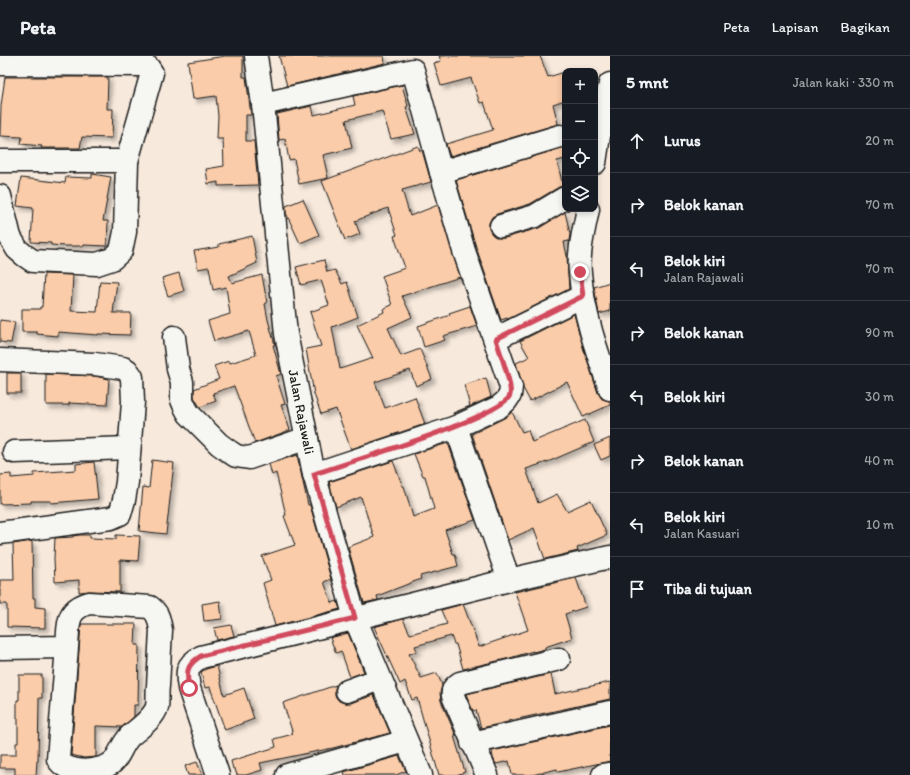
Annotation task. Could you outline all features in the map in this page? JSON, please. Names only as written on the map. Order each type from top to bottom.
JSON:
[{"type":"street","name":"Jalan Rajawali","points":[[256,56],[263,104],[286,334],[314,474],[355,618],[406,741],[414,773]]},
{"type":"street","points":[[263,104],[412,63],[440,172],[464,251],[496,339],[511,387],[510,396],[499,406],[456,426],[314,474]]},
{"type":"street","points":[[0,64],[143,65],[148,67],[152,73],[127,161],[125,232],[121,251],[112,259],[97,264],[33,262],[17,249],[10,237],[0,196]]},
{"type":"street","points":[[598,143],[610,84]]},
{"type":"street","points":[[440,172],[560,136]]},
{"type":"street","points":[[0,161],[127,161]]},
{"type":"street","points":[[501,226],[535,216],[562,200]]},
{"type":"street","points":[[587,212],[582,242],[580,272],[583,296],[587,316],[610,389]]},
{"type":"street","points":[[496,339],[583,296]]},
{"type":"street","points":[[174,338],[178,369],[182,382],[182,400],[184,408],[219,444],[236,456],[249,458],[307,438]]},
{"type":"street","points":[[0,360],[95,364],[123,368],[127,370],[132,377],[127,482],[120,514],[111,518],[0,533]]},
{"type":"street","points":[[456,426],[509,580]]},
{"type":"street","points":[[14,452],[129,448]]},
{"type":"street","points":[[218,775],[189,688],[187,676],[192,662],[201,656],[509,580],[610,557]]},
{"type":"street","points":[[89,603],[150,607],[156,612],[159,619],[161,630],[157,707],[147,721],[124,743],[118,756],[113,762],[105,767],[94,770],[75,770],[60,763],[58,759],[67,647],[69,620],[73,610],[79,606],[89,603]]},
{"type":"street","points":[[0,648],[67,647]]},
{"type":"street","points":[[487,775],[472,743],[452,690],[460,683],[559,659]]},
{"type":"street","points":[[347,690],[380,679]]},
{"type":"street","points":[[472,743],[610,712]]},
{"type":"street","points":[[287,775],[406,741]]},
{"type":"street","points":[[603,775],[610,774]]},
{"type":"building","points":[[225,56],[243,56],[243,77],[246,77],[251,115],[246,115],[246,141],[254,141],[258,185],[218,186],[218,182],[208,184],[206,169],[224,166],[223,139],[217,139],[218,116],[216,96],[193,99],[188,62]]},
{"type":"building","points":[[279,56],[384,56],[385,63],[287,86]]},
{"type":"building","points":[[439,56],[540,56],[548,77],[562,73],[562,101],[553,104],[558,124],[450,156],[446,144],[493,130],[484,102],[480,103],[471,78],[441,86],[434,63],[441,61]]},
{"type":"building","points":[[5,77],[108,77],[107,109],[113,109],[112,138],[82,137],[80,148],[41,148],[42,146],[21,144],[22,137],[0,136],[1,106]]},
{"type":"building","points":[[402,85],[408,106],[406,107],[415,134],[391,139],[382,111],[346,120],[352,148],[323,155],[328,178],[299,184],[294,159],[289,160],[285,139],[279,140],[277,114],[312,106],[314,115],[355,105],[353,96]]},
{"type":"building","points":[[418,146],[420,151],[422,150],[431,182],[402,190],[410,216],[438,205],[460,277],[402,296],[412,317],[388,328],[401,356],[420,349],[432,379],[416,386],[410,370],[375,382],[385,408],[415,397],[425,424],[351,449],[336,409],[321,414],[314,394],[306,349],[321,346],[310,312],[329,305],[321,280],[301,285],[296,267],[324,260],[327,272],[335,270],[342,284],[347,282],[358,317],[332,327],[340,369],[373,358],[357,325],[384,312],[383,309],[392,305],[382,276],[405,268],[394,236],[397,235],[388,208],[355,221],[360,234],[345,240],[322,181]]},
{"type":"building","points":[[562,148],[562,160],[557,161],[562,186],[530,204],[497,214],[492,217],[489,223],[489,229],[493,235],[498,238],[505,238],[539,228],[565,212],[570,234],[569,241],[564,242],[567,256],[569,289],[508,319],[501,320],[476,247],[456,180]]},
{"type":"building","points":[[92,174],[111,177],[103,221],[108,221],[107,246],[65,246],[51,245],[51,243],[31,242],[33,208],[17,206],[21,178],[65,183],[66,177],[92,178]]},
{"type":"building","points":[[303,199],[319,235],[300,243],[286,213],[286,206]]},
{"type":"building","points":[[252,236],[257,263],[229,276],[232,283],[262,275],[267,303],[265,304],[268,320],[281,374],[276,376],[285,404],[281,405],[290,430],[255,443],[234,386],[213,393],[216,401],[200,407],[194,397],[194,389],[219,379],[214,366],[256,355],[249,331],[214,341],[208,321],[230,314],[226,287],[213,290],[209,267],[198,269],[194,251],[219,247],[219,244]]},
{"type":"building","points":[[179,273],[184,291],[168,296],[162,278]]},
{"type":"building","points":[[44,274],[73,275],[71,311],[97,312],[100,281],[117,282],[113,313],[131,313],[130,335],[98,335],[58,332],[58,336],[37,334],[37,332],[22,332],[22,309],[40,309],[40,307],[42,307]]},
{"type":"building","points":[[610,282],[610,311],[599,314],[594,287]]},
{"type":"building","points":[[470,306],[477,326],[443,336],[445,340],[424,347],[418,326],[450,315],[449,313]]},
{"type":"building","points":[[574,314],[598,393],[602,399],[610,401],[610,405],[583,417],[567,382],[530,401],[523,388],[516,363],[529,357],[520,341]]},
{"type":"building","points":[[0,320],[15,322],[11,343],[0,342]]},
{"type":"building","points":[[7,373],[21,373],[21,393],[7,393]]},
{"type":"building","points":[[46,374],[94,376],[109,379],[107,405],[69,403],[69,405],[46,405]]},
{"type":"building","points":[[486,378],[491,397],[453,414],[470,406],[464,385]]},
{"type":"building","points":[[512,412],[522,432],[528,430],[532,442],[585,420],[594,442],[550,461],[526,469],[538,503],[557,494],[567,511],[591,500],[607,535],[577,548],[578,551],[545,559],[534,528],[508,540],[472,434],[504,418]]},
{"type":"building","points":[[610,438],[610,456],[601,460],[594,445]]},
{"type":"building","points":[[448,443],[475,520],[445,530],[453,554],[455,554],[458,566],[420,576],[421,579],[377,596],[378,600],[364,603],[348,547],[374,537],[361,497],[336,507],[329,482],[393,461],[403,487],[404,486],[413,517],[434,509],[425,476],[423,476],[414,454]]},
{"type":"building","points":[[297,455],[308,505],[310,505],[331,579],[324,582],[332,603],[337,601],[340,609],[275,626],[263,583],[271,580],[262,556],[295,545],[284,516],[286,515],[276,473],[272,475],[269,464]]},
{"type":"building","points":[[152,460],[174,463],[166,534],[139,531],[143,487],[149,488]]},
{"type":"building","points":[[94,462],[98,499],[51,503],[51,501],[31,501],[31,503],[0,504],[0,475],[11,474],[11,478],[34,476],[34,473],[76,470],[76,464]]},
{"type":"building","points":[[90,535],[90,538],[116,539],[116,535],[140,536],[138,561],[120,560],[120,592],[79,592],[79,580],[55,582],[55,538]]},
{"type":"building","points":[[32,541],[33,598],[35,598],[35,607],[45,608],[45,628],[7,627],[7,604],[0,604],[0,580],[14,580],[13,544]]},
{"type":"building","points":[[576,578],[586,607],[565,614],[572,638],[545,647],[545,649],[463,669],[456,644],[454,644],[451,636],[415,646],[417,651],[409,654],[421,678],[437,673],[442,685],[440,693],[441,701],[456,736],[454,736],[465,772],[456,775],[439,775],[417,698],[412,700],[405,681],[400,684],[374,627],[403,619],[410,634],[447,624],[441,610],[463,604],[479,647],[528,630],[515,592]]},
{"type":"building","points":[[220,601],[222,619],[204,621],[202,604]]},
{"type":"building","points":[[81,624],[136,624],[135,645],[139,645],[138,705],[134,705],[134,717],[122,727],[96,726],[96,757],[84,758],[71,755]]},
{"type":"building","points":[[231,625],[234,636],[217,640],[214,628]]},
{"type":"building","points":[[348,633],[364,672],[350,677],[341,651],[336,653],[330,638]]},
{"type":"building","points":[[217,666],[224,695],[244,688],[254,719],[225,730],[210,687],[205,688],[201,672]]},
{"type":"building","points":[[551,674],[555,694],[610,682],[610,699],[481,728],[476,710],[473,711],[466,694]]},
{"type":"building","points":[[19,675],[42,675],[42,698],[39,698],[38,761],[36,775],[15,775],[15,768],[0,768],[0,755],[16,755],[16,743],[18,743],[17,700],[19,700]]},
{"type":"building","points":[[336,685],[335,696],[339,701],[344,703],[351,703],[374,695],[390,733],[333,748],[260,763],[262,770],[246,775],[237,775],[235,769],[233,769],[231,761],[276,747],[274,739],[293,734],[283,703]]},
{"type":"building","points":[[610,725],[610,761],[558,772],[557,769],[532,775],[512,775],[509,761],[496,764],[493,758],[492,751]]},
{"type":"building","points":[[399,756],[406,771],[396,775],[345,775],[344,772]]},
{"type":"building","points":[[197,762],[202,775],[188,775],[185,766]]},
{"type":"route","points":[[189,688],[187,676],[189,667],[192,662],[201,656],[355,618],[314,474],[456,426],[499,406],[506,401],[510,396],[511,387],[496,339],[583,296],[580,272]]}]
